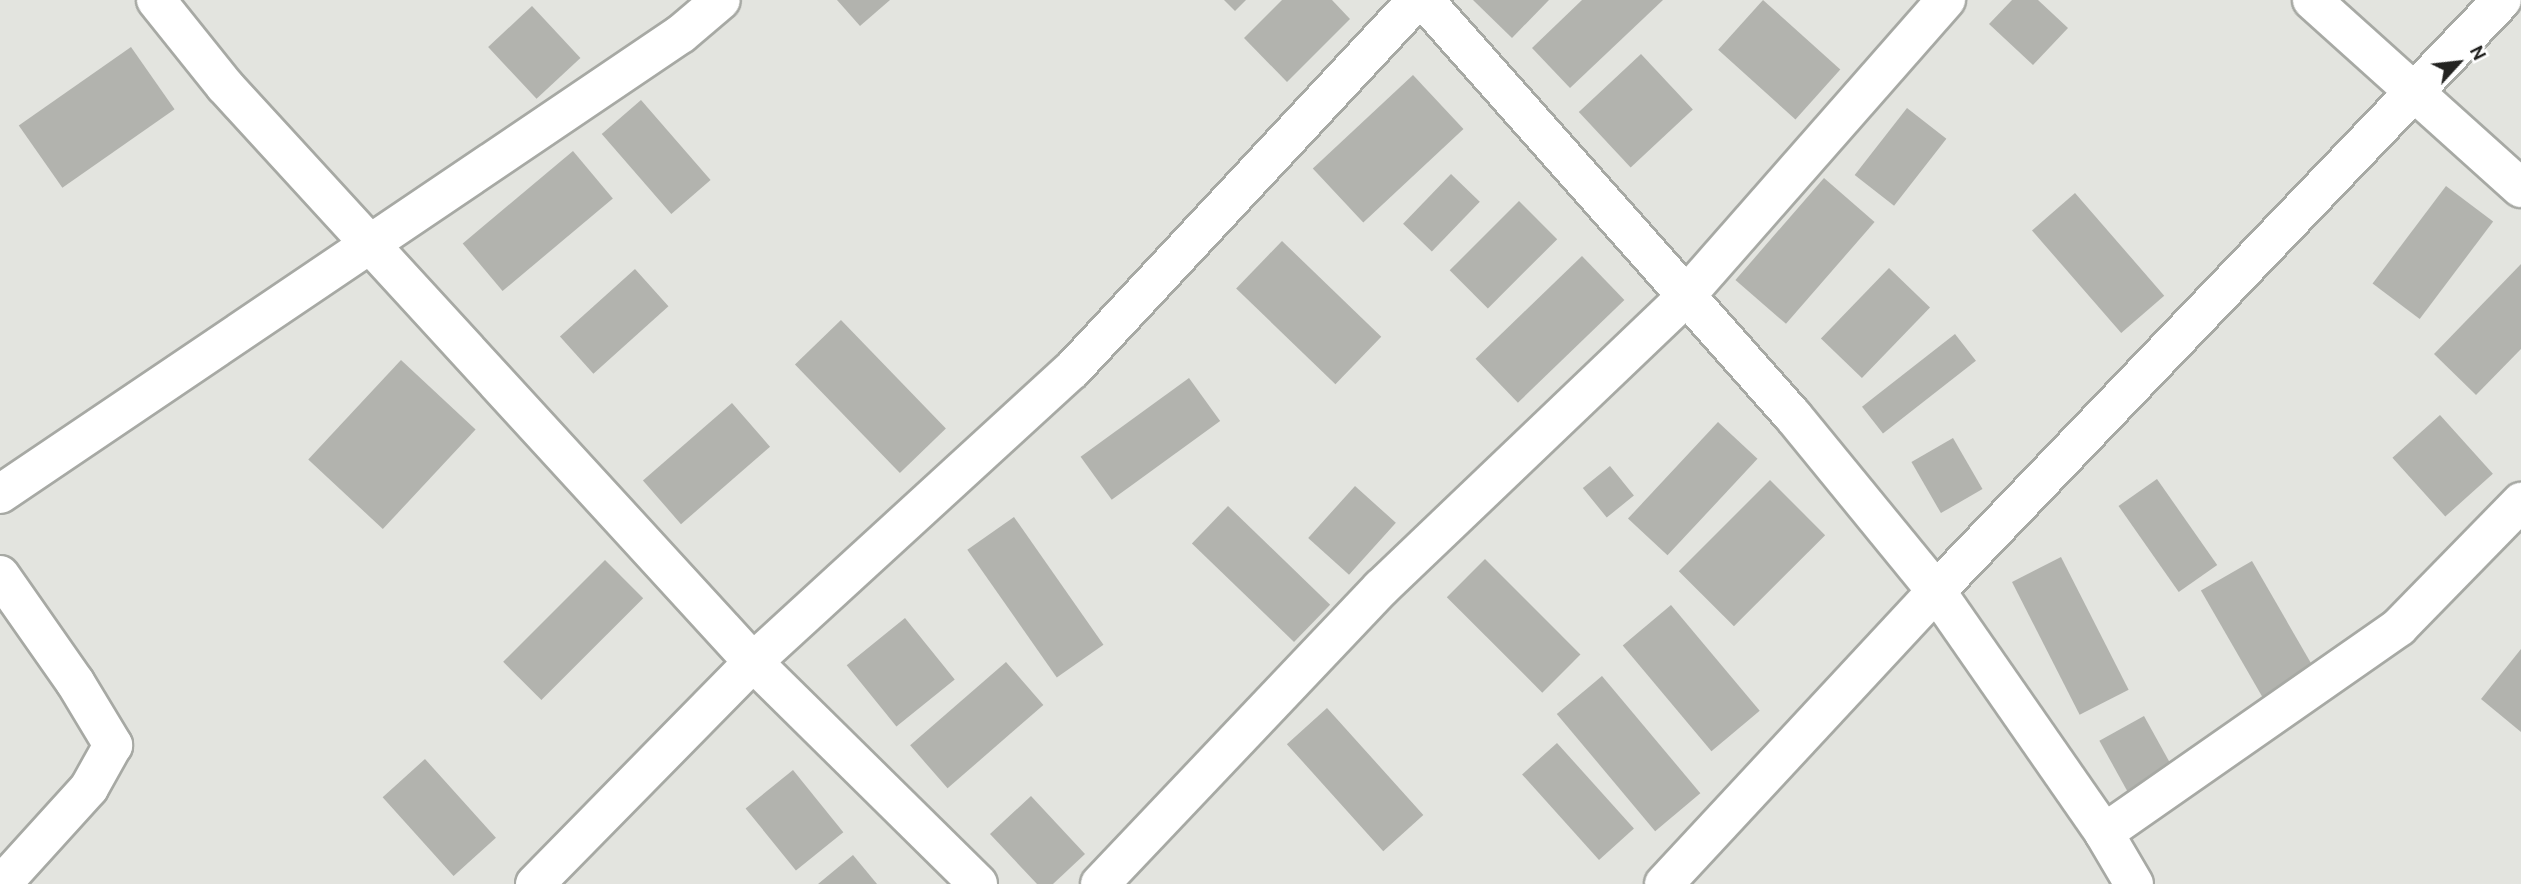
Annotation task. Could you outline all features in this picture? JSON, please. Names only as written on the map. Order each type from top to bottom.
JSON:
[{"type":"street","points":[[156,0],[225,86],[753,662],[978,884]]},
{"type":"street","points":[[0,494],[373,245],[681,34],[721,0]]},
{"type":"street","points":[[535,884],[753,662],[1072,370],[1417,0]]},
{"type":"street","points":[[1424,0],[1684,298],[1793,416],[1936,591],[2104,833],[2134,884]]},
{"type":"street","points":[[1100,884],[1381,587],[1684,298],[1946,0]]},
{"type":"street","points":[[2312,0],[2521,188]]},
{"type":"street","points":[[1664,884],[1936,591],[2502,0]]},
{"type":"street","points":[[2104,833],[2399,627],[2521,502]]},
{"type":"street","points":[[0,575],[75,682],[113,745],[89,788],[2,884]]},
{"type":"building","points":[[837,0],[890,0],[860,26]]},
{"type":"building","points":[[1224,0],[1246,0],[1235,11]]},
{"type":"building","points":[[1282,0],[1332,0],[1350,19],[1287,82],[1244,38]]},
{"type":"building","points":[[1473,0],[1549,0],[1512,38]]},
{"type":"building","points":[[1582,0],[1663,0],[1570,88],[1532,48]]},
{"type":"building","points":[[1763,0],[1840,70],[1795,119],[1718,50]]},
{"type":"building","points":[[2012,0],[2038,0],[2068,28],[2033,65],[1989,24]]},
{"type":"building","points":[[532,6],[580,58],[537,99],[488,47]]},
{"type":"building","points":[[131,47],[175,109],[62,188],[19,126]]},
{"type":"building","points":[[1641,54],[1693,110],[1631,168],[1579,112]]},
{"type":"building","points":[[1413,75],[1463,129],[1363,223],[1313,168]]},
{"type":"building","points":[[641,100],[711,180],[671,214],[602,134]]},
{"type":"building","points":[[1907,108],[1946,139],[1894,206],[1855,175]]},
{"type":"building","points":[[573,151],[613,198],[503,291],[463,244]]},
{"type":"building","points":[[1451,174],[1480,202],[1432,251],[1403,224]]},
{"type":"building","points":[[1824,178],[1875,222],[1786,324],[1735,280]]},
{"type":"building","points":[[2446,186],[2493,222],[2420,319],[2373,283]]},
{"type":"building","points":[[2075,193],[2164,296],[2121,333],[2032,230]]},
{"type":"building","points":[[1519,201],[1557,239],[1488,308],[1450,270]]},
{"type":"building","points":[[1282,241],[1381,337],[1335,384],[1236,288]]},
{"type":"building","points":[[1582,256],[1624,300],[1518,403],[1476,359]]},
{"type":"building","points":[[2521,264],[2521,349],[2476,395],[2434,354]]},
{"type":"building","points":[[1889,268],[1930,308],[1862,378],[1821,338]]},
{"type":"building","points":[[635,269],[668,306],[593,374],[560,337]]},
{"type":"building","points":[[841,320],[946,429],[900,473],[795,364]]},
{"type":"building","points":[[1955,334],[1976,361],[1883,433],[1862,407]]},
{"type":"building","points":[[401,360],[476,430],[383,529],[308,459]]},
{"type":"building","points":[[1189,378],[1220,421],[1112,500],[1081,457]]},
{"type":"building","points":[[732,403],[770,447],[681,524],[643,480]]},
{"type":"building","points":[[2440,415],[2493,474],[2445,517],[2392,458]]},
{"type":"building","points":[[1718,422],[1757,459],[1667,555],[1628,519]]},
{"type":"building","points":[[1953,438],[1982,489],[1941,513],[1911,462]]},
{"type":"building","points":[[1610,466],[1634,496],[1607,518],[1583,488]]},
{"type":"building","points":[[2157,479],[2217,565],[2179,592],[2118,506]]},
{"type":"building","points":[[1770,480],[1825,535],[1734,626],[1679,571]]},
{"type":"building","points":[[1355,486],[1396,523],[1349,575],[1308,538]]},
{"type":"building","points":[[1228,506],[1330,605],[1294,642],[1192,543]]},
{"type":"building","points":[[1014,517],[1103,645],[1057,677],[967,550]]},
{"type":"building","points":[[2061,557],[2129,690],[2080,715],[2012,582]]},
{"type":"building","points":[[1485,559],[1580,654],[1542,693],[1447,597]]},
{"type":"building","points":[[605,560],[643,598],[541,700],[503,662]]},
{"type":"building","points":[[2252,561],[2319,677],[2268,707],[2201,591]]},
{"type":"building","points":[[1671,605],[1760,711],[1711,751],[1623,645]]},
{"type":"building","points":[[905,618],[955,679],[896,727],[847,665]]},
{"type":"building","points":[[2521,649],[2521,732],[2481,699]]},
{"type":"building","points":[[1006,662],[1043,705],[948,788],[910,745]]},
{"type":"building","points":[[1602,676],[1700,793],[1655,831],[1557,714]]},
{"type":"building","points":[[1327,708],[1423,815],[1383,851],[1287,744]]},
{"type":"building","points":[[2144,716],[2177,775],[2132,800],[2099,741]]},
{"type":"building","points":[[1557,743],[1634,828],[1599,860],[1522,774]]},
{"type":"building","points":[[425,759],[496,838],[454,876],[383,797]]},
{"type":"building","points":[[793,770],[843,832],[796,871],[746,808]]},
{"type":"building","points":[[1031,796],[1085,854],[1053,884],[1037,884],[990,834]]},
{"type":"building","points":[[853,855],[877,884],[818,884]]}]
